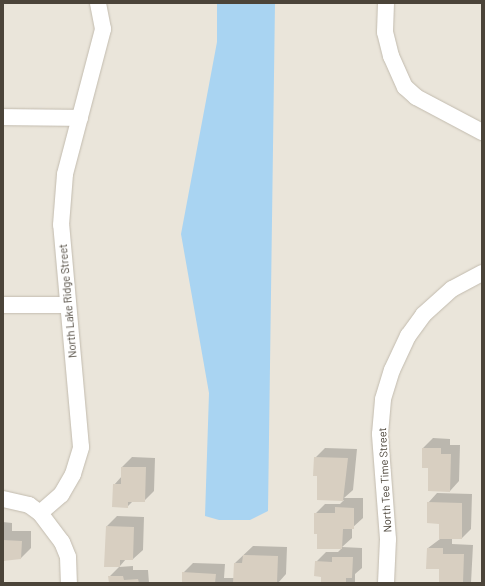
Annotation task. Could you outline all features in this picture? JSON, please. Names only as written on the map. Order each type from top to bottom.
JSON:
[{"type":"street","name":"North Lake Ridge Street","points":[[40,513],[60,495],[73,474],[80,447],[60,225],[65,174],[102,29],[98,3]]},
{"type":"street","points":[[386,3],[387,38],[398,75],[405,87],[416,97],[482,132]]},
{"type":"street","points":[[3,117],[80,118]]},
{"type":"street","name":"North Tee Time Street","points":[[386,583],[388,539],[380,434],[383,399],[392,370],[408,336],[423,315],[452,289],[482,274]]},
{"type":"street","points":[[3,305],[68,306]]},
{"type":"street","points":[[3,499],[29,505],[40,513],[62,542],[68,557],[69,583]]},
{"type":"shaded area","points":[[3,3],[482,3],[482,583],[3,583]]},
{"type":"water","points":[[217,3],[275,3],[268,511],[250,520],[219,520],[205,516],[209,393],[181,234],[217,42]]},
{"type":"building","points":[[422,448],[441,448],[441,454],[451,454],[450,492],[428,491],[428,468],[422,468]]},
{"type":"building","points":[[314,457],[348,458],[343,501],[317,500],[317,476],[313,476]]},
{"type":"building","points":[[121,467],[146,467],[145,502],[128,502],[128,508],[112,507],[113,484],[121,484]]},
{"type":"building","points":[[427,502],[462,503],[462,539],[439,539],[439,524],[427,523]]},
{"type":"building","points":[[335,507],[354,508],[354,529],[343,529],[342,549],[317,549],[317,534],[314,534],[314,513],[335,513]]},
{"type":"building","points":[[106,526],[134,527],[133,560],[120,560],[120,567],[104,567]]},
{"type":"building","points":[[3,540],[22,541],[21,559],[3,561]]},
{"type":"building","points":[[427,548],[443,548],[443,554],[464,554],[463,583],[439,583],[439,569],[426,569]]},
{"type":"building","points":[[243,555],[278,556],[277,583],[233,583],[234,563],[242,563]]},
{"type":"building","points":[[332,557],[353,557],[352,578],[346,578],[346,583],[321,583],[321,577],[314,576],[315,561],[332,562]]},
{"type":"building","points":[[182,572],[216,574],[215,583],[182,583]]},
{"type":"building","points":[[108,576],[123,576],[124,580],[138,579],[139,583],[109,583]]}]
